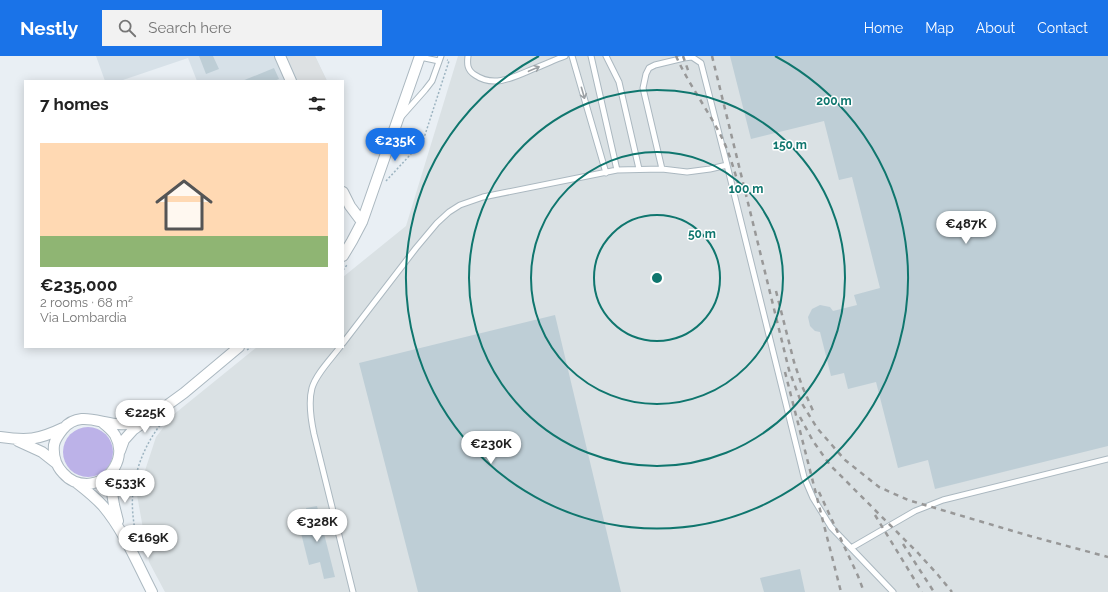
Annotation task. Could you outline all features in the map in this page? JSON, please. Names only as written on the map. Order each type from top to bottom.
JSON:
[{"type":"street","points":[[280,56],[292,80]]},
{"type":"street","points":[[346,258],[352,241],[362,222],[420,56]]},
{"type":"street","points":[[344,194],[350,206],[362,222]]},
{"type":"street","points":[[77,483],[94,483],[109,476],[114,469],[124,440],[135,428],[165,412],[184,393],[242,349]]},
{"type":"street","points":[[0,437],[14,439],[40,438],[64,427],[73,421],[83,418],[102,422],[129,424],[165,412]]},
{"type":"street","points":[[102,422],[115,435],[119,452]]},
{"type":"street","points":[[64,427],[58,434],[54,444],[56,463],[64,476],[77,483],[94,496],[102,505],[123,536],[152,592]]},
{"type":"street","points":[[14,439],[35,448],[56,463]]},
{"type":"street","points":[[109,476],[115,511],[123,536]]},
{"type":"lane","points":[[398,120],[428,86],[434,77],[441,58],[420,56]]},
{"type":"lane","points":[[468,56],[468,68],[475,75],[489,81],[503,81],[565,56]]},
{"type":"lane","points":[[572,56],[606,173]]},
{"type":"lane","points":[[591,56],[617,170]]},
{"type":"lane","points":[[606,56],[619,82],[639,169]]},
{"type":"lane","points":[[699,56],[804,476],[813,498],[831,527],[893,592]]},
{"type":"lane","points":[[662,169],[644,92],[643,85],[646,74],[649,68],[655,65],[684,58],[692,57],[701,63]]},
{"type":"lane","points":[[344,342],[437,223],[456,207],[483,197],[617,170],[662,169],[687,172],[727,165]]},
{"type":"lane","points":[[339,348],[318,376],[314,384],[311,392],[310,408],[314,434],[353,592]]},
{"type":"lane","points":[[851,548],[915,512],[943,500],[1108,459]]},
{"type":"path","points":[[385,182],[423,141],[449,61],[441,58]]},
{"type":"path","points":[[138,545],[134,522],[132,494],[138,466],[149,442],[160,425],[165,412]]},
{"type":"shaded area","points":[[96,56],[315,56],[327,80],[197,80],[188,58],[123,80],[105,80]]},
{"type":"shaded area","points":[[294,56],[315,56],[327,80],[298,80],[288,59]]},
{"type":"shaded area","points":[[458,56],[1108,56],[1108,592],[165,592],[149,562],[137,495],[156,437],[173,415],[256,348],[344,348],[344,276],[406,226]]},
{"type":"shaded area","points":[[88,427],[102,431],[109,438],[113,452],[109,466],[102,473],[88,477],[74,473],[67,466],[63,452],[67,438],[74,431]]},
{"type":"building","points":[[199,56],[213,56],[219,69],[206,74]]},
{"type":"building","points":[[730,56],[1108,56],[1108,446],[935,489],[928,460],[898,468],[876,382],[848,389],[844,373],[831,376],[820,332],[815,331],[810,326],[808,317],[812,309],[820,305],[830,307],[833,311],[857,305],[854,295],[880,288],[852,177],[839,180],[824,121],[751,139]]},
{"type":"building","points":[[274,68],[279,79],[276,80],[244,80]]},
{"type":"building","points":[[555,315],[621,592],[418,592],[359,363]]},
{"type":"building","points":[[317,506],[335,577],[324,579],[320,562],[309,565],[299,525],[310,522],[306,508]]},
{"type":"building","points":[[800,569],[805,592],[764,592],[760,578]]},
{"type":"railway","points":[[676,56],[723,140],[738,183]]},
{"type":"railway","points":[[683,56],[689,73]]},
{"type":"railway","points":[[712,56],[789,370],[801,402],[817,428],[845,460],[879,487],[908,500],[1108,557]]},
{"type":"railway","points":[[776,291],[794,362],[802,386],[814,413]]},
{"type":"railway","points":[[785,372],[841,592]]},
{"type":"railway","points":[[800,417],[813,441],[830,465],[918,553],[952,592]]},
{"type":"railway","points":[[819,492],[864,592]]},
{"type":"railway","points":[[875,515],[922,592]]},
{"type":"railway","points":[[903,544],[934,592]]}]
